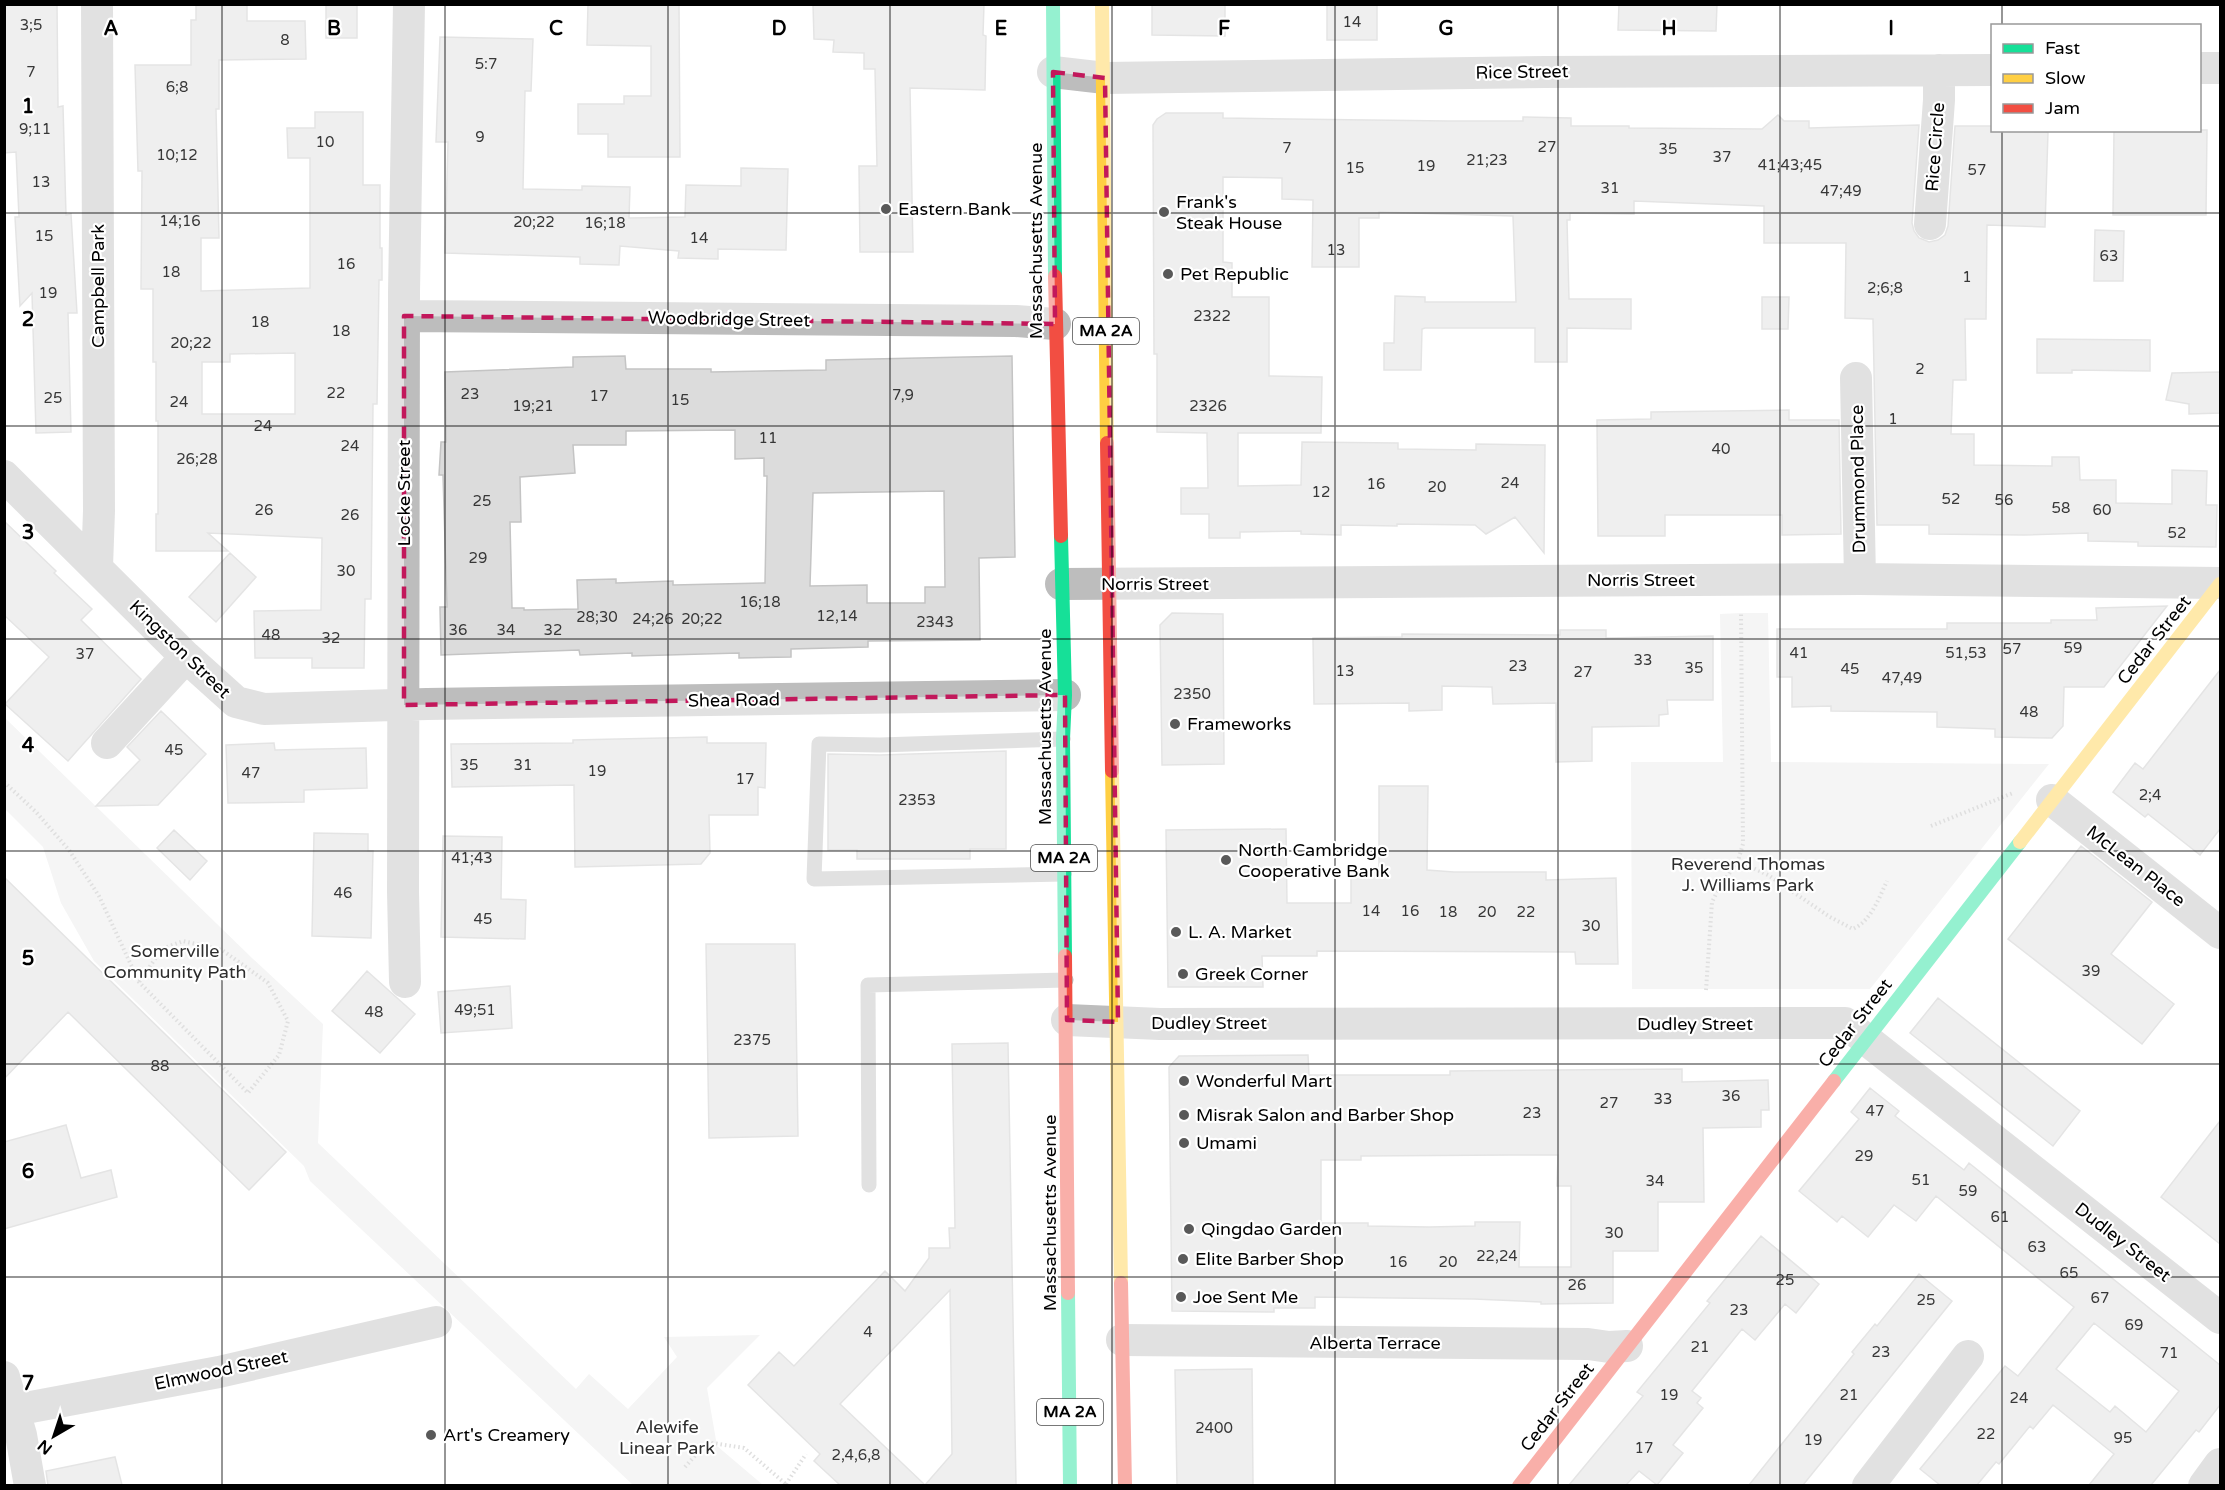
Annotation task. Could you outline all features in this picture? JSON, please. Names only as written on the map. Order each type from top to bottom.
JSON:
[{"type":"main road","name":"Massachusetts Avenue","points":[[1053,4],[1055,324],[1065,695],[1063,739],[1070,1485]]},
{"type":"main road","name":"MA 2A","points":[[1102,4],[1105,78],[1109,585],[1125,1485]]},
{"type":"main road","name":"Cedar Street","points":[[1520,1485],[2220,583]]},
{"type":"street","name":"Campbell Park","points":[[97,4],[99,487],[97,567]]},
{"type":"street","name":"Locke Street","points":[[405,982],[404,316],[409,4]]},
{"type":"street","points":[[2201,68],[2220,68]]},
{"type":"street","name":"Rice Circle","points":[[1930,224],[1939,70]]},
{"type":"street","name":"Rice Street","points":[[1053,72],[1105,78],[1545,72],[1991,70]]},
{"type":"street","name":"Woodbridge Street","points":[[404,316],[1004,321],[1055,324]]},
{"type":"street","name":"Drummond Place","points":[[1856,378],[1860,579]]},
{"type":"street","name":"Kingston Street","points":[[4,476],[186,657],[236,702],[264,709],[404,705]]},
{"type":"street","name":"Norris Street","points":[[1061,584],[1860,579],[2220,583]]},
{"type":"street","points":[[107,743],[186,657]]},
{"type":"street","name":"Shea Road","points":[[404,705],[1065,695]]},
{"type":"street","name":"McLean Place","points":[[2052,800],[2220,933]]},
{"type":"street","name":"Dudley Street","points":[[1067,1020],[1160,1024],[1845,1023],[2220,1318]]},
{"type":"street","name":"Elmwood Street","points":[[9,1412],[219,1372],[436,1322]]},
{"type":"street","name":"Alberta Terrace","points":[[1122,1340],[1627,1346]]},
{"type":"street","points":[[1868,1485],[1968,1356]]},
{"type":"street","points":[[4,1377],[9,1412],[21,1435],[30,1485]]},
{"type":"street","points":[[2204,1485],[2220,1464]]},
{"type":"lane","points":[[1063,739],[880,745],[819,744],[814,879],[1064,874]]},
{"type":"lane","points":[[868,1185],[868,985],[1066,980]]},
{"type":"path","points":[[1705,998],[1712,902],[1738,861],[1743,844],[1741,609]]},
{"type":"path","points":[[4,782],[36,812],[69,850],[99,896],[139,982],[248,1094],[279,1055],[288,1021],[267,983],[222,950],[183,941],[162,949],[139,982]]},
{"type":"path","points":[[1930,826],[2015,793]]},
{"type":"path","points":[[1738,861],[1768,875],[1830,917],[1853,929],[1860,926],[1870,914],[1887,881]]},
{"type":"path","points":[[685,1467],[700,1450],[713,1443],[734,1446],[744,1448],[787,1485],[806,1454]]},
{"type":"highlighted area","points":[[1053,72],[1105,78],[1118,1022],[1067,1020],[1065,695],[404,705],[404,316],[1055,324]]},
{"type":"green space","name":"Reverend Thomas J. Williams Park","points":[[1768,613],[1771,762],[2049,764],[1870,989],[1632,989],[1631,762],[1723,762],[1720,614]]},
{"type":"green space","points":[[4,717],[323,1024],[318,1143],[576,1389],[589,1374],[628,1409],[677,1357],[664,1337],[760,1335],[707,1388],[717,1446],[763,1485],[633,1485],[310,1181],[304,1166],[94,961],[61,903],[43,847],[5,809]]},
{"type":"building","points":[[4,4],[57,4],[58,107],[63,106],[66,215],[71,214],[77,313],[68,313],[71,432],[36,433],[32,293],[20,306],[15,217],[19,217],[16,152],[4,153]]},
{"type":"building","points":[[196,4],[247,4],[247,21],[305,21],[306,59],[219,60],[219,109],[216,109],[219,238],[201,238],[201,291],[310,288],[310,158],[288,158],[287,128],[315,128],[315,112],[363,112],[363,185],[380,185],[380,248],[382,248],[382,280],[379,280],[377,404],[373,404],[371,599],[365,599],[364,668],[312,668],[312,658],[255,658],[254,611],[321,610],[322,538],[208,533],[228,551],[156,551],[158,421],[156,421],[156,362],[153,362],[153,289],[141,289],[142,171],[138,171],[135,65],[191,65],[191,20],[196,20]],"holes":[[[295,353],[295,414],[202,414],[202,362],[230,362],[230,354]]]},
{"type":"building","points":[[326,4],[357,4],[357,38],[326,38]]},
{"type":"building","points":[[588,4],[679,4],[680,157],[608,157],[608,134],[578,134],[578,104],[624,104],[624,96],[651,96],[651,46],[587,45]]},
{"type":"building","points":[[813,4],[984,4],[985,90],[910,88],[913,252],[860,252],[859,166],[877,166],[875,69],[864,69],[864,53],[833,52],[834,40],[814,39]]},
{"type":"building","points":[[1152,4],[1225,4],[1225,36],[1152,35]]},
{"type":"building","points":[[1327,4],[1377,4],[1377,40],[1327,40]]},
{"type":"building","points":[[1619,4],[1717,4],[1716,31],[1618,30]]},
{"type":"building","points":[[440,37],[533,39],[531,91],[525,91],[523,189],[582,190],[582,186],[630,187],[629,218],[685,217],[686,185],[741,186],[741,168],[788,169],[786,250],[718,249],[718,259],[678,258],[679,251],[620,246],[619,265],[580,264],[580,257],[445,253],[448,142],[436,142]]},
{"type":"building","points":[[1166,113],[1223,113],[1223,118],[1448,121],[1523,121],[1523,117],[1571,118],[1571,126],[1762,129],[1778,115],[1784,121],[1809,121],[1809,128],[1919,125],[1912,223],[1919,238],[1929,242],[1945,235],[1948,226],[1955,126],[1991,126],[1991,132],[2048,132],[2045,227],[1987,225],[1986,319],[1965,319],[1966,380],[1953,380],[1951,434],[1974,434],[1974,465],[2052,466],[2052,457],[2079,457],[2080,480],[2116,480],[2116,503],[2172,504],[2172,470],[2207,471],[2206,505],[2217,505],[2216,547],[2138,546],[2138,542],[2088,541],[2088,533],[1929,534],[1929,525],[1877,525],[1873,319],[1845,318],[1846,243],[1764,243],[1764,206],[1634,201],[1634,214],[1570,213],[1570,220],[1567,220],[1569,299],[1631,299],[1631,329],[1567,328],[1567,362],[1535,362],[1535,328],[1425,328],[1422,329],[1421,370],[1384,370],[1384,343],[1394,343],[1395,296],[1425,297],[1425,302],[1516,302],[1513,216],[1379,212],[1379,218],[1359,218],[1359,267],[1312,267],[1313,200],[1282,199],[1282,178],[1223,177],[1223,262],[1232,263],[1232,297],[1269,297],[1269,376],[1322,377],[1321,433],[1238,433],[1238,486],[1301,485],[1302,442],[1398,443],[1398,449],[1476,450],[1476,444],[1545,445],[1544,553],[1515,517],[1486,534],[1475,525],[1397,524],[1397,526],[1341,525],[1341,535],[1301,534],[1301,531],[1240,532],[1240,538],[1209,538],[1209,514],[1181,514],[1181,488],[1208,488],[1207,433],[1157,432],[1157,354],[1154,354],[1153,125]]},
{"type":"building","points":[[2201,130],[2207,130],[2206,215],[2113,215],[2114,132],[2201,132]]},
{"type":"building","points":[[2095,230],[2124,231],[2123,281],[2094,281]]},
{"type":"building","points":[[1762,297],[1789,297],[1788,329],[1762,329]]},
{"type":"building","points":[[2037,339],[2150,340],[2150,371],[2072,370],[2072,373],[2037,373]]},
{"type":"building","points":[[625,356],[626,369],[711,369],[711,372],[826,370],[826,360],[1012,356],[1015,557],[979,558],[980,640],[868,641],[868,647],[791,649],[791,657],[739,658],[739,653],[580,655],[579,650],[441,655],[440,607],[447,607],[443,475],[439,475],[441,442],[446,442],[445,372],[573,367],[573,357]],"holes":[[[735,430],[735,459],[764,458],[764,476],[767,476],[765,583],[673,585],[673,581],[616,583],[616,579],[577,580],[578,609],[524,610],[524,608],[512,608],[510,522],[521,522],[520,477],[575,473],[573,445],[626,445],[626,431]],[[944,491],[945,587],[925,587],[925,603],[867,603],[867,585],[810,586],[813,493]]]},
{"type":"building","points":[[2220,372],[2220,413],[2189,414],[2189,404],[2166,400],[2172,373]]},
{"type":"building","points":[[1789,410],[1789,420],[1839,420],[1841,534],[1782,535],[1782,515],[1665,515],[1665,536],[1598,536],[1597,420],[1651,419],[1651,412]]},
{"type":"building","points":[[4,521],[92,609],[81,620],[141,679],[68,761],[5,704],[49,657],[4,615]]},
{"type":"building","points":[[230,553],[256,577],[216,622],[189,597]]},
{"type":"building","points":[[2167,606],[2104,687],[2064,687],[2063,726],[2052,738],[1995,737],[1995,729],[1937,727],[1937,712],[1831,711],[1831,706],[1792,707],[1792,677],[1777,677],[1777,629],[1947,629],[1947,623],[2051,623],[2051,620],[2097,620],[2096,608]]},
{"type":"building","points":[[1172,613],[1223,614],[1224,764],[1162,765],[1160,625]]},
{"type":"building","points":[[1560,630],[1606,630],[1606,638],[1713,636],[1713,700],[1667,700],[1668,714],[1659,715],[1659,726],[1592,727],[1592,761],[1556,762],[1556,703],[1493,704],[1492,687],[1442,686],[1442,710],[1409,711],[1409,703],[1314,704],[1313,638],[1402,637],[1402,634],[1560,635]]},
{"type":"building","points":[[2220,670],[2220,829],[2200,855],[2148,814],[2145,817],[2113,792],[2135,763],[2143,769]]},
{"type":"building","points":[[161,711],[206,754],[158,805],[96,806],[140,760],[127,747]]},
{"type":"building","points":[[707,737],[707,743],[766,743],[765,788],[758,787],[758,815],[709,815],[710,853],[701,864],[575,867],[574,785],[452,787],[451,744],[573,743],[573,740]]},
{"type":"building","points":[[274,743],[275,750],[366,748],[367,788],[304,790],[304,802],[228,803],[226,745]]},
{"type":"building","points":[[1006,751],[1006,849],[970,849],[970,859],[857,859],[857,850],[828,850],[828,754],[880,755]]},
{"type":"building","points":[[1379,786],[1428,786],[1427,870],[1546,872],[1546,880],[1616,878],[1618,964],[1576,964],[1575,952],[1317,951],[1317,956],[1262,956],[1263,987],[1168,987],[1166,830],[1286,829],[1287,903],[1351,903],[1351,872],[1379,872]]},
{"type":"building","points":[[174,830],[207,861],[190,880],[157,848]]},
{"type":"building","points":[[314,833],[368,834],[368,851],[373,851],[371,938],[312,936]]},
{"type":"building","points":[[443,836],[502,837],[501,899],[526,900],[525,939],[441,937]]},
{"type":"building","points":[[2081,846],[2152,902],[2111,954],[2174,1004],[2142,1044],[2008,939]]},
{"type":"building","points":[[4,877],[286,1152],[249,1190],[68,1012],[4,1079]]},
{"type":"building","points":[[706,944],[795,944],[798,1136],[709,1138]]},
{"type":"building","points":[[367,971],[415,1014],[380,1053],[332,1011]]},
{"type":"building","points":[[510,986],[512,1028],[441,1033],[438,992]]},
{"type":"building","points":[[1938,998],[2080,1111],[2053,1146],[1910,1033]]},
{"type":"building","points":[[1008,1043],[1016,1485],[925,1485],[840,1485],[814,1461],[820,1454],[748,1385],[779,1352],[794,1366],[885,1271],[905,1291],[929,1258],[929,1248],[950,1248],[949,1228],[955,1228],[952,1044]],"holes":[[[950,1290],[952,1454],[925,1485],[840,1404]]]},
{"type":"building","points":[[1308,1055],[1309,1075],[1450,1075],[1450,1071],[1682,1069],[1682,1082],[1768,1080],[1769,1110],[1761,1110],[1761,1127],[1703,1128],[1704,1202],[1658,1202],[1658,1251],[1613,1251],[1613,1303],[1541,1304],[1541,1302],[1474,1299],[1315,1297],[1315,1308],[1274,1308],[1274,1312],[1172,1311],[1169,1067],[1179,1056]],"holes":[[[1558,1155],[1557,1186],[1571,1186],[1571,1267],[1519,1267],[1520,1222],[1475,1222],[1475,1226],[1429,1227],[1321,1223],[1321,1160],[1361,1160],[1361,1156]]]},
{"type":"building","points":[[1870,1088],[1899,1111],[1895,1116],[1964,1170],[1969,1163],[2220,1365],[2220,1405],[2199,1432],[2196,1430],[2151,1485],[2089,1485],[2114,1454],[2053,1405],[2033,1429],[2030,1426],[1999,1464],[1996,1462],[1977,1485],[1940,1485],[1920,1469],[2005,1366],[2018,1376],[2074,1307],[1936,1196],[1916,1221],[1894,1205],[1868,1237],[1842,1216],[1837,1222],[1799,1191],[1859,1119],[1851,1112]],"holes":[[[2094,1323],[2179,1391],[2146,1432],[2115,1406],[2110,1412],[2056,1369]]]},
{"type":"building","points":[[2220,1121],[2220,1244],[2161,1197]]},
{"type":"building","points":[[66,1125],[81,1178],[111,1170],[117,1197],[4,1229],[4,1142]]},
{"type":"building","points":[[1761,1236],[1819,1284],[1796,1313],[1785,1304],[1755,1340],[1742,1329],[1692,1391],[1701,1398],[1697,1403],[1703,1408],[1673,1445],[1683,1453],[1657,1485],[1639,1471],[1626,1485],[1569,1485],[1643,1396],[1637,1392],[1710,1303],[1707,1301]]},
{"type":"building","points":[[1919,1274],[1952,1301],[1803,1485],[1749,1485],[1854,1354],[1852,1352],[1875,1324],[1877,1326]]},
{"type":"building","points":[[1252,1369],[1253,1485],[1177,1485],[1175,1370]]},
{"type":"building","points":[[115,1457],[122,1485],[48,1485],[46,1471]]},
{"type":"traffic: fast","points":[[1053,4],[1055,276]]},
{"type":"traffic: fast","points":[[1061,536],[1065,695],[1063,739],[1065,956]]},
{"type":"traffic: fast","points":[[1834,1081],[2020,842]]},
{"type":"traffic: fast","points":[[1068,1293],[1070,1486]]},
{"type":"traffic: slow","points":[[1102,4],[1107,443]]},
{"type":"traffic: slow","points":[[2020,842],[2220,584]]},
{"type":"traffic: slow","points":[[1112,771],[1121,1283]]},
{"type":"traffic: jam","points":[[1055,276],[1061,536]]},
{"type":"traffic: jam","points":[[1107,443],[1112,771]]},
{"type":"traffic: jam","points":[[1065,956],[1068,1293]]},
{"type":"traffic: jam","points":[[1519,1486],[1834,1081]]},
{"type":"traffic: jam","points":[[1121,1283],[1125,1486]]},
{"type":"place","name":"Eastern Bank","points":[[886,209]]},
{"type":"place","name":"Frank's Steak House","points":[[1164,212]]},
{"type":"place","name":"Pet Republic","points":[[1168,274]]},
{"type":"place","name":"Frameworks","points":[[1175,724]]},
{"type":"place","name":"North Cambridge Cooperative Bank","points":[[1226,860]]},
{"type":"place","name":"L. A. Market","points":[[1176,932]]},
{"type":"place","name":"Greek Corner","points":[[1183,974]]},
{"type":"place","name":"Wonderful Mart","points":[[1184,1081]]},
{"type":"place","name":"Misrak Salon and Barber Shop","points":[[1184,1115]]},
{"type":"place","name":"Umami","points":[[1184,1143]]},
{"type":"place","name":"Qingdao Garden","points":[[1189,1229]]},
{"type":"place","name":"Elite Barber Shop","points":[[1183,1259]]},
{"type":"place","name":"Joe Sent Me","points":[[1181,1297]]},
{"type":"place","name":"Art's Creamery","points":[[431,1435]]},
{"type":"park label","name":"Somerville Community Path","points":[[175,961]]},
{"type":"park label","name":"Alewife Linear Park","points":[[667,1437]]}]
